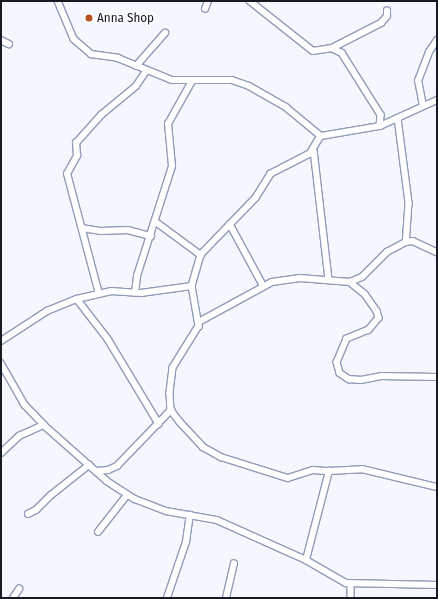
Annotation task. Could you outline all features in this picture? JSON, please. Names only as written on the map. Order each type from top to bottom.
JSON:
[{"type":"street","points":[[58,1],[69,30],[81,48],[91,54],[118,58],[146,71],[170,79],[192,81],[232,80],[249,86],[286,108],[321,136],[380,126],[437,100]]},
{"type":"street","points":[[205,9],[208,1]]},
{"type":"street","points":[[250,1],[313,52],[332,48],[381,22],[387,16],[387,11]]},
{"type":"street","points":[[136,66],[165,33]]},
{"type":"street","points":[[1,40],[9,44]]},
{"type":"street","points":[[423,106],[418,81],[429,52],[437,40]]},
{"type":"street","points":[[332,48],[342,53],[353,70],[380,115],[380,126]]},
{"type":"street","points":[[99,294],[67,177],[77,156],[76,143],[101,115],[136,86],[146,71]]},
{"type":"street","points":[[135,293],[137,276],[156,222],[172,166],[168,124],[192,81]]},
{"type":"street","points":[[398,118],[409,204],[406,242]]},
{"type":"street","points":[[321,136],[314,150],[329,280]]},
{"type":"street","points":[[314,150],[271,174],[261,191],[201,255],[192,286],[194,308],[199,322],[198,331],[170,375],[171,410],[203,447],[221,457],[288,478],[313,470],[329,471],[362,469],[437,487]]},
{"type":"street","points":[[156,222],[201,255]]},
{"type":"street","points":[[230,224],[264,285]]},
{"type":"street","points":[[82,228],[100,231],[128,230],[151,236]]},
{"type":"street","points":[[199,322],[264,285],[300,278],[350,282],[362,277],[387,252],[406,242],[413,242],[437,252]]},
{"type":"street","points":[[350,282],[365,294],[377,311],[379,318],[369,330],[347,339],[337,362],[340,373],[349,380],[362,380],[381,376],[437,377]]},
{"type":"street","points":[[1,341],[46,311],[77,299],[124,290],[135,293],[192,286]]},
{"type":"street","points":[[77,299],[108,339],[159,424]]},
{"type":"street","points":[[1,363],[25,404],[44,425],[96,471],[127,495],[148,506],[217,520],[306,560],[333,577],[351,584],[437,585]]},
{"type":"street","points":[[96,471],[108,470],[116,466],[159,424],[171,410]]},
{"type":"street","points":[[1,453],[19,436],[44,425]]},
{"type":"street","points":[[28,514],[36,510],[50,496],[89,465]]},
{"type":"street","points":[[306,560],[329,471]]},
{"type":"street","points":[[98,532],[127,495]]},
{"type":"street","points":[[167,598],[186,542],[190,515]]},
{"type":"street","points":[[226,598],[234,564]]},
{"type":"street","points":[[351,584],[352,598]]},
{"type":"street","points":[[13,598],[19,589]]},
{"type":"place","name":"Anna Shop","points":[[89,18]]}]
